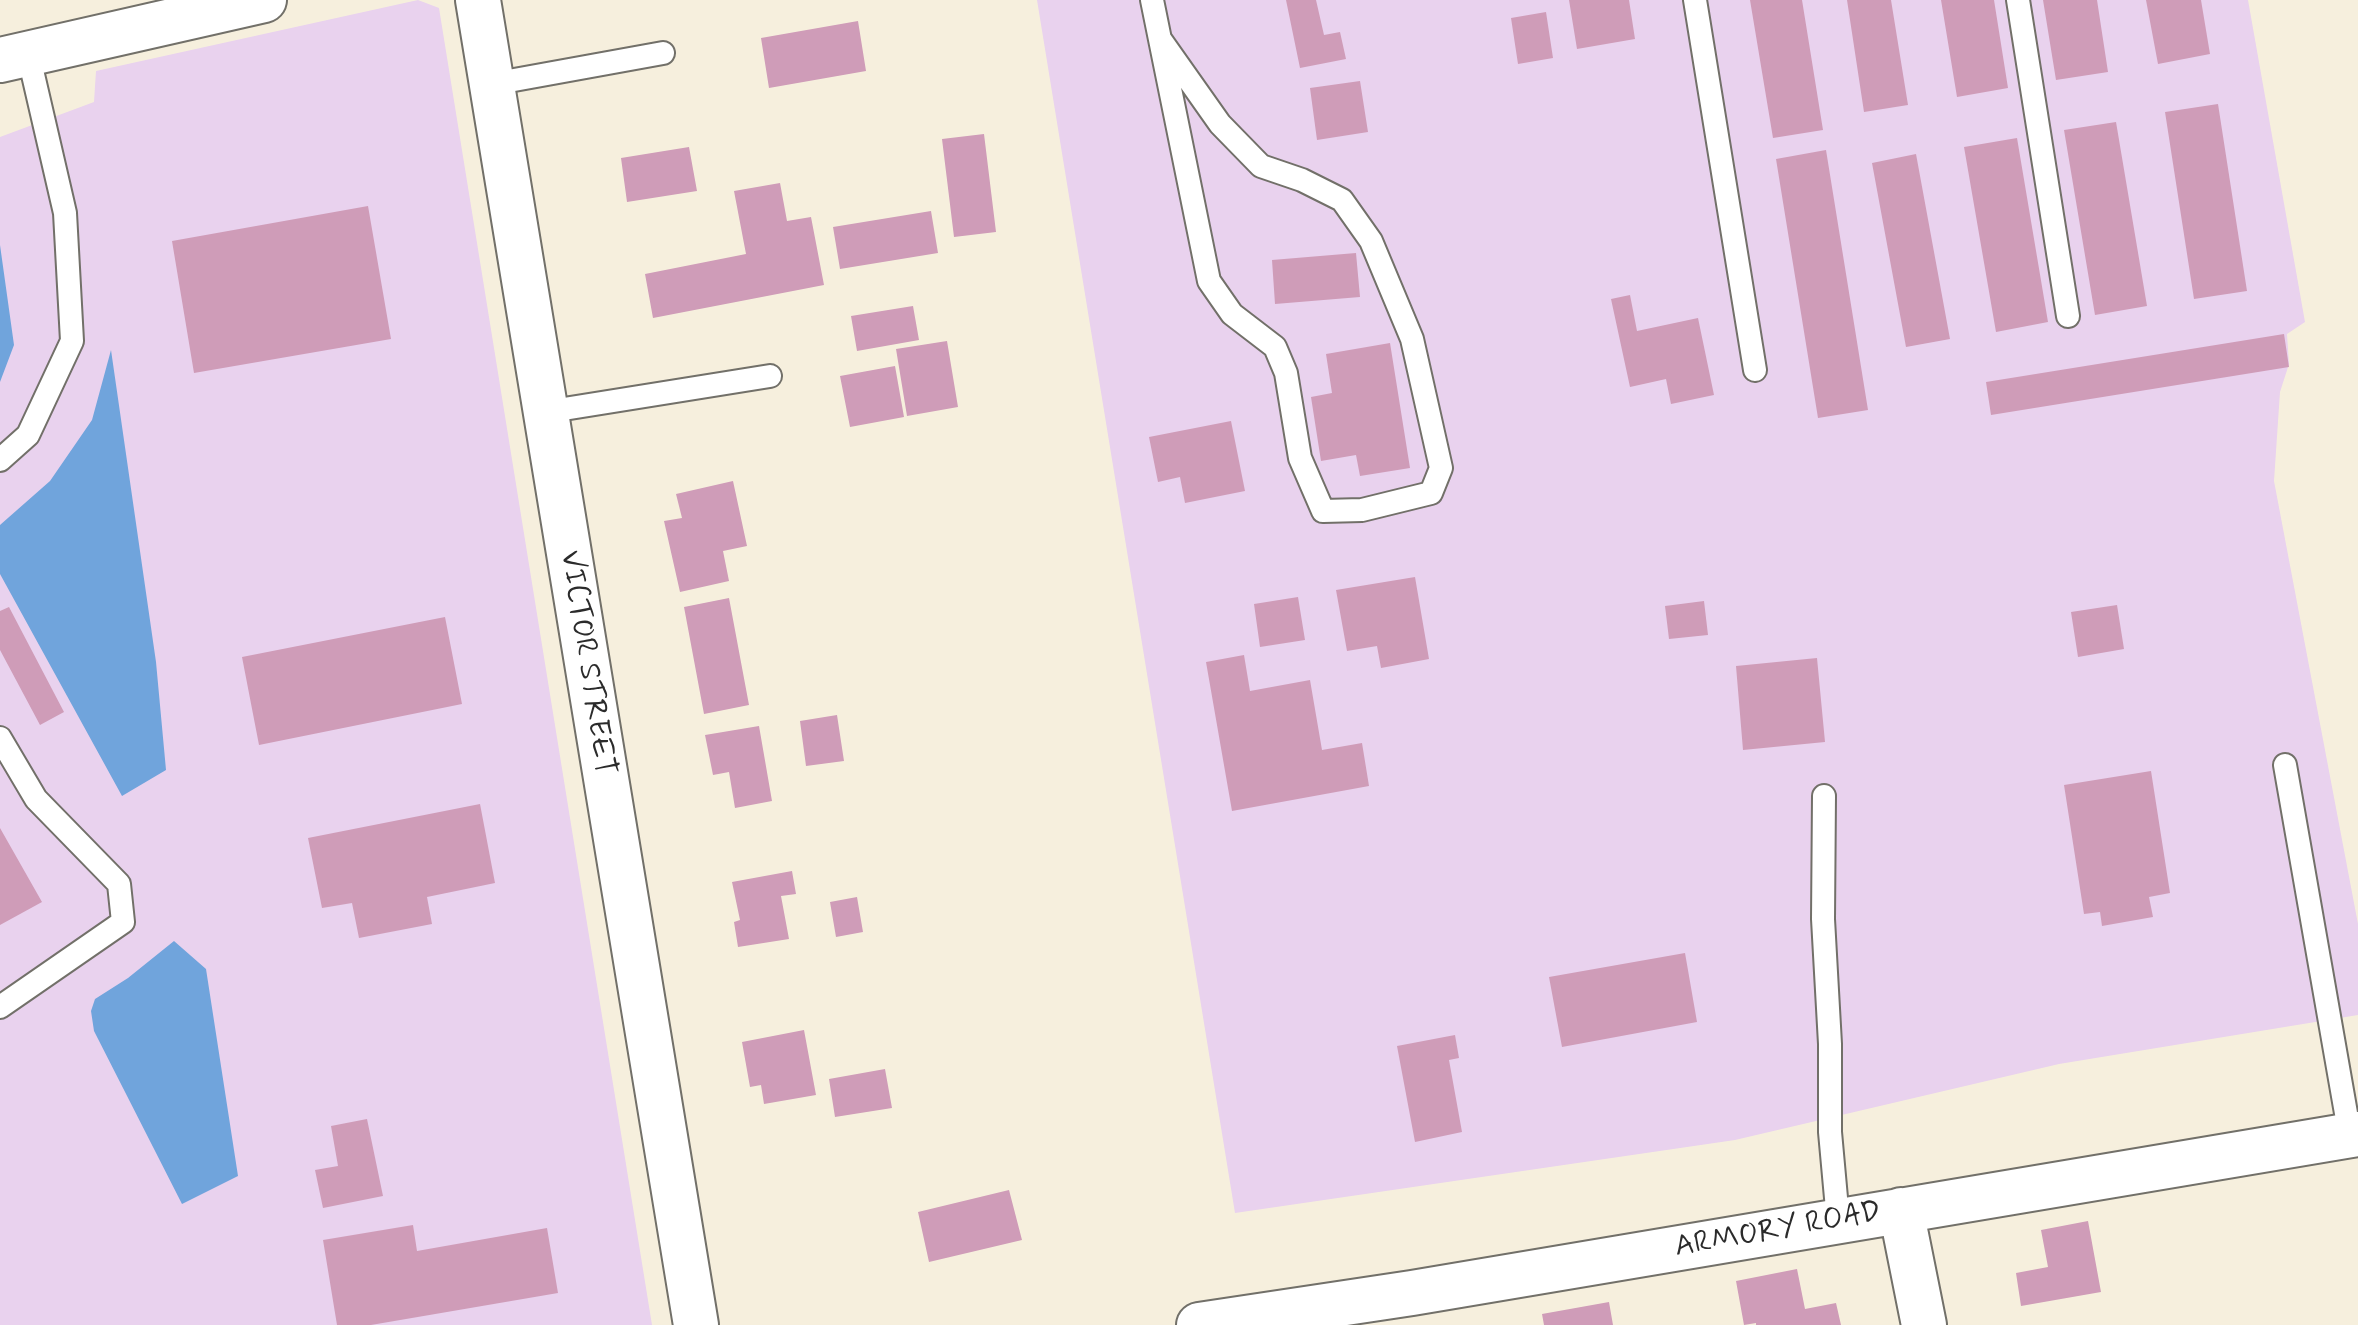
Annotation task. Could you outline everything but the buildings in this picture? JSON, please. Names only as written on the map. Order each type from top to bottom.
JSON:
[{"type":"street","points":[[14,56],[264,0]]},
{"type":"street","name":"VICTOR STREET","points":[[478,0],[696,1325]]},
{"type":"street","name":"ARMORY ROAD","points":[[1199,1325],[1414,1309],[1838,1220],[2354,1135]]},
{"type":"street","points":[[1901,1210],[1924,1325]]},
{"type":"lane","points":[[1152,0],[1209,281],[1232,314],[1275,347],[1286,373],[1300,458],[1323,511],[1362,510],[1431,493],[1441,468],[1412,339],[1371,241],[1342,200],[1302,180],[1261,166],[1220,124],[1160,39]]},
{"type":"lane","points":[[1695,0],[1755,370]]},
{"type":"lane","points":[[2018,0],[2068,316]]},
{"type":"lane","points":[[492,84],[663,53]]},
{"type":"lane","points":[[0,460],[28,435],[72,341],[65,213],[14,56]]},
{"type":"lane","points":[[545,412],[770,376]]},
{"type":"lane","points":[[0,738],[36,799],[119,884],[123,922],[0,1007]]},
{"type":"lane","points":[[2285,765],[2354,1135]]},
{"type":"lane","points":[[1824,796],[1823,919],[1830,1044],[1830,1132],[1838,1220]]},
{"type":"shaded area","points":[[418,0],[439,8],[652,1325],[0,1325],[0,137],[94,102],[96,71]]},
{"type":"shaded area","points":[[1037,0],[2248,0],[2305,322],[2287,334],[2289,364],[2280,392],[2274,481],[2358,924],[2358,1015],[2059,1064],[1735,1140],[1235,1213]]},
{"type":"water","points":[[0,245],[14,345],[0,382]]},
{"type":"water","points":[[111,350],[156,662],[166,770],[122,796],[0,574],[0,525],[50,481],[92,420]]},
{"type":"water","points":[[174,941],[206,969],[238,1176],[182,1204],[94,1031],[91,1011],[95,999],[128,978]]}]
